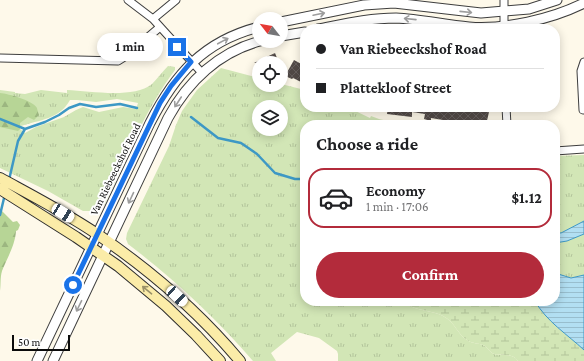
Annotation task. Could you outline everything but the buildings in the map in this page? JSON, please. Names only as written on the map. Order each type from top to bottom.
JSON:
[{"type":"main road","points":[[0,178],[110,243],[177,296],[213,331],[240,361]]},
{"type":"main road","points":[[0,189],[91,247],[142,285],[196,335],[220,361]]},
{"type":"street","points":[[128,0],[153,19],[202,73]]},
{"type":"street","points":[[153,19],[176,0]]},
{"type":"street","points":[[504,0],[504,24]]},
{"type":"street","points":[[288,21],[347,8],[394,3],[481,13],[529,9],[557,0]]},
{"type":"street","points":[[517,24],[560,12],[584,2]]},
{"type":"street","points":[[341,24],[385,18],[446,24]]},
{"type":"street","points":[[0,58],[118,61],[160,27]]},
{"type":"street","name":"Van Riebeeckshof Road","points":[[37,361],[160,103],[171,86],[191,62],[220,42],[244,30],[252,28]]},
{"type":"street","points":[[288,35],[300,33]]},
{"type":"street","points":[[53,361],[168,118],[186,90],[202,73],[230,53],[252,44]]},
{"type":"street","points":[[583,110],[581,71],[584,62]]},
{"type":"street","points":[[560,151],[584,149]]},
{"type":"green space","points":[[168,66],[175,67],[175,70],[154,101],[128,152],[105,204],[102,207],[95,211],[83,211],[48,191],[0,168],[0,90],[25,94],[41,90],[67,93],[67,90],[123,93],[144,89],[152,84]],"holes":[[[117,99],[138,103],[136,109],[123,107],[99,112],[83,107],[64,117],[36,127],[25,133],[20,129],[21,126],[55,115],[61,111],[70,100],[96,102]]]},
{"type":"green space","points":[[221,68],[252,76],[252,92],[288,92],[288,86],[300,89],[300,112],[357,112],[370,118],[371,116],[383,120],[300,120],[300,306],[410,306],[443,316],[454,325],[464,338],[469,341],[485,346],[495,354],[512,356],[518,361],[338,361],[337,351],[319,338],[297,332],[271,353],[276,361],[253,361],[209,314],[162,271],[128,244],[126,239],[127,233],[169,146],[182,111],[197,90]]},
{"type":"green space","points":[[0,93],[30,102],[37,108],[39,115],[34,120],[28,117],[20,123],[20,129],[18,131],[0,127]]},
{"type":"green space","points":[[584,155],[584,221],[561,233],[560,233],[560,156]]},
{"type":"green space","points":[[0,209],[13,222],[17,221],[20,225],[16,231],[12,247],[2,271],[0,291]]},
{"type":"green space","points":[[584,234],[584,275],[571,278],[560,275],[560,242]]},
{"type":"green space","points":[[410,306],[539,306],[551,321],[584,350],[584,361],[518,361],[509,355],[498,355],[491,352],[481,344],[471,342],[464,338],[451,322],[443,316]]},
{"type":"water","points":[[584,221],[584,234],[560,242],[561,233]]},
{"type":"water","points":[[560,275],[571,278],[584,275],[584,350],[551,321],[539,306],[560,306]]},
{"type":"waterway","points":[[0,119],[25,129],[45,122],[69,108],[80,104],[96,107],[120,104],[137,108]]},
{"type":"waterway","points":[[191,117],[218,138],[241,143],[257,154],[275,173],[300,179]]},
{"type":"waterway","points":[[9,180],[18,141],[25,129]]},
{"type":"waterway","points":[[0,215],[5,194]]},
{"type":"route","points":[[73,285],[160,103],[171,86],[191,62],[177,47]]}]
